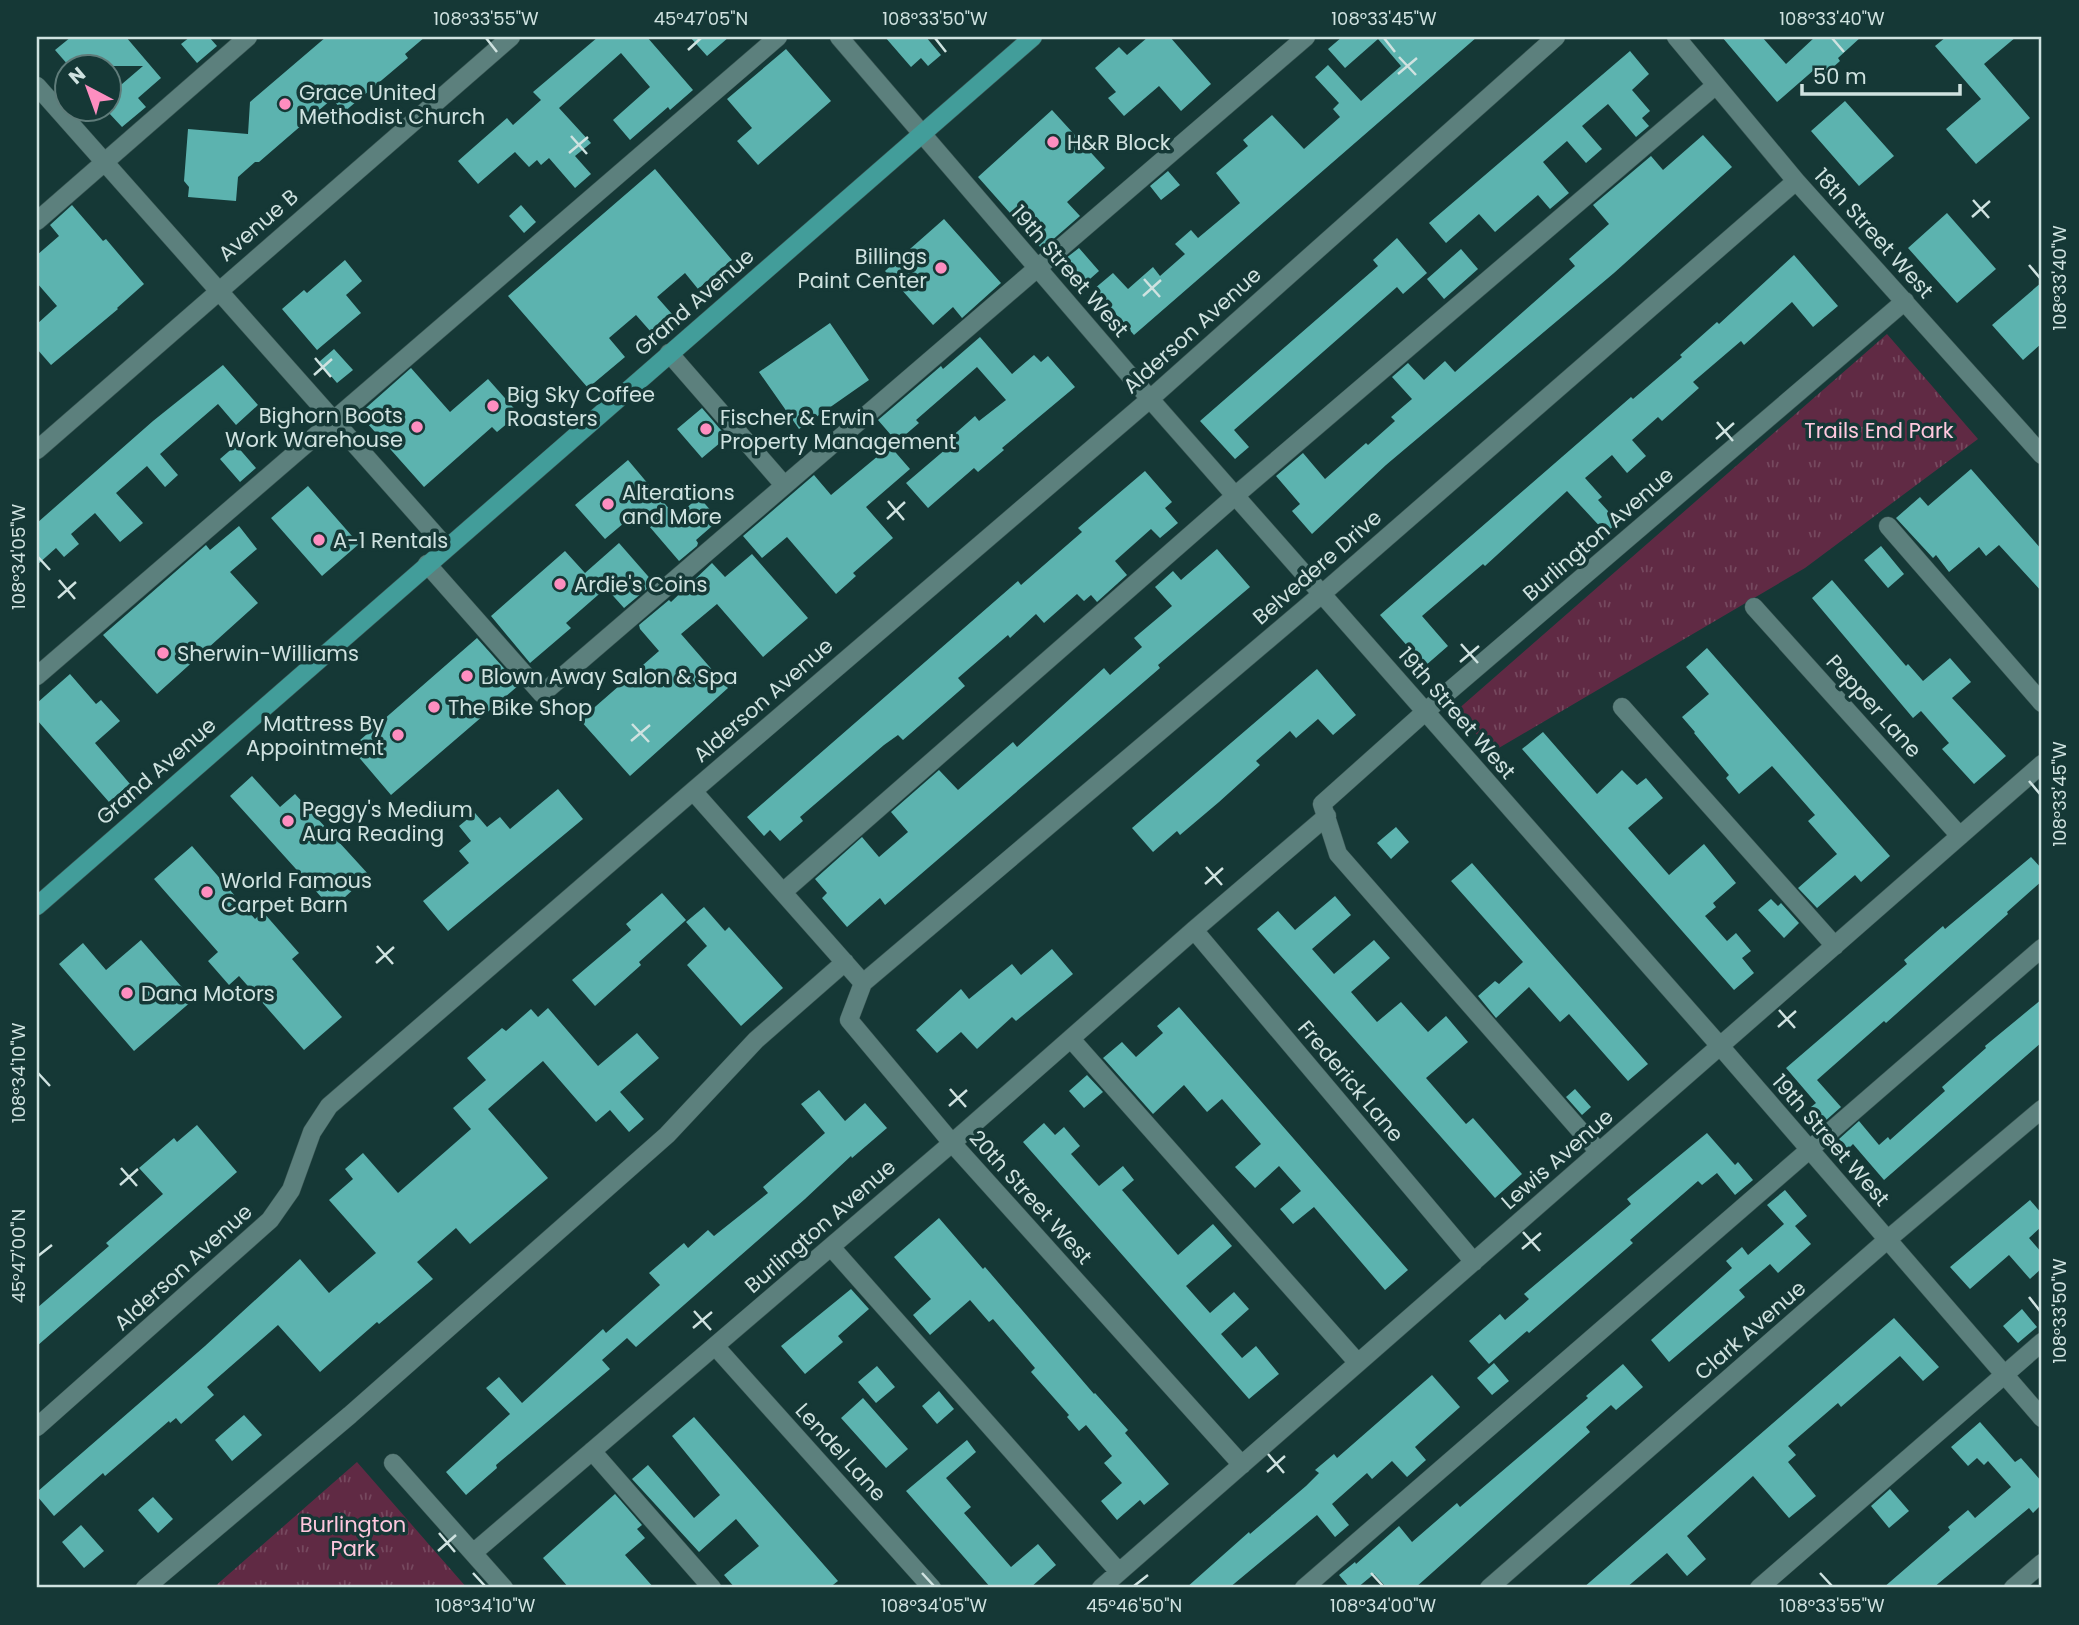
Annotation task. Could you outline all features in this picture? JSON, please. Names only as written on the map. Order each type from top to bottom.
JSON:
[{"type":"main road","name":"Grand Avenue","points":[[37,906],[1033,37]]},
{"type":"street","points":[[37,221],[248,37]]},
{"type":"street","name":"Avenue B","points":[[37,450],[512,37]]},
{"type":"street","points":[[37,676],[778,37]]},
{"type":"street","name":"19th Street West","points":[[839,37],[1150,399],[1720,1046],[2042,1418]]},
{"type":"street","points":[[427,564],[542,694],[1306,37]]},
{"type":"street","name":"Alderson Avenue","points":[[37,1427],[270,1220],[291,1190],[313,1132],[330,1106],[1150,399],[1556,37]]},
{"type":"street","name":"18th Street West","points":[[1676,37],[1796,181],[2042,455]]},
{"type":"street","points":[[783,892],[1236,495],[1716,85]]},
{"type":"street","points":[[37,86],[446,547]]},
{"type":"street","name":"Belvedere Drive","points":[[863,983],[1322,593],[1796,181]]},
{"type":"street","name":"Burlington Avenue","points":[[473,1553],[952,1143],[1194,930],[1426,711],[1905,301]]},
{"type":"street","points":[[669,353],[785,485]]},
{"type":"street","points":[[1888,526],[2042,703]]},
{"type":"street","name":"Pepper Lane","points":[[1754,607],[1961,836]]},
{"type":"street","points":[[1622,708],[1835,946]]},
{"type":"street","name":"Lewis Avenue","points":[[1101,1588],[2042,764]]},
{"type":"street","points":[[693,791],[863,983]]},
{"type":"street","points":[[1324,810],[1338,854],[1599,1152]]},
{"type":"street","name":"Frederick Lane","points":[[1194,930],[1474,1262]]},
{"type":"street","points":[[1304,1588],[2042,948]]},
{"type":"street","points":[[145,1588],[350,1415],[656,1144],[756,1040],[845,962]]},
{"type":"street","name":"20th Street West","points":[[863,983],[849,1020],[952,1143],[1242,1465]]},
{"type":"street","points":[[1070,1039],[1358,1363]]},
{"type":"street","name":"Clark Avenue","points":[[1489,1588],[1887,1240],[2042,1109]]},
{"type":"street","points":[[831,1247],[1119,1572]]},
{"type":"street","points":[[1759,1588],[2042,1342]]},
{"type":"street","name":"Lendel Lane","points":[[715,1346],[932,1588]]},
{"type":"street","points":[[592,1451],[712,1588]]},
{"type":"street","points":[[393,1463],[503,1588]]},
{"type":"street","points":[[2013,1588],[2042,1563]]},
{"type":"green space","name":"Trails End Park","points":[[1887,334],[1978,439],[1805,568],[1492,752],[1456,711]]},
{"type":"green space","name":"Burlington Park","points":[[357,1462],[467,1588],[213,1588]]},
{"type":"building","points":[[71,37],[126,37],[161,78],[138,98],[146,107],[122,127],[117,122],[122,122],[122,84],[143,66],[122,66],[122,52],[55,50]]},
{"type":"building","points":[[190,37],[209,37],[217,46],[197,63],[181,44]]},
{"type":"building","points":[[326,37],[425,37],[405,54],[408,58],[344,112],[332,99],[259,162],[255,162],[238,177],[236,201],[188,197],[189,187],[184,181],[188,129],[248,134],[250,102]]},
{"type":"building","points":[[598,37],[647,37],[693,90],[670,110],[668,107],[630,140],[613,120],[650,87],[621,53],[559,108],[591,143],[575,156],[591,174],[575,188],[549,158],[541,165],[537,160],[529,167],[515,152],[478,184],[458,161],[507,118],[513,125],[541,100],[533,92]]},
{"type":"building","points":[[690,37],[729,37],[707,56]]},
{"type":"building","points":[[885,37],[926,37],[941,55],[928,66],[921,58],[911,67]]},
{"type":"building","points":[[1148,37],[1170,37],[1211,84],[1181,111],[1159,86],[1124,116],[1108,98],[1116,92],[1095,68],[1119,47],[1127,55]]},
{"type":"building","points":[[1342,37],[1477,37],[1134,335],[1094,289],[1113,273],[1128,289],[1153,267],[1160,276],[1185,254],[1175,244],[1191,230],[1198,238],[1240,203],[1216,173],[1248,146],[1243,140],[1272,115],[1304,149],[1340,117],[1333,109],[1339,103],[1315,77],[1328,65],[1361,101],[1401,66],[1378,39],[1345,68],[1328,49]]},
{"type":"building","points":[[1722,37],[1762,37],[1786,64],[1815,37],[1861,37],[1822,77],[1815,69],[1777,102]]},
{"type":"building","points":[[1946,37],[2016,37],[1984,64],[2030,118],[1976,164],[1946,129],[1981,99],[1935,46]]},
{"type":"building","points":[[786,49],[831,101],[758,165],[737,141],[752,128],[727,99]]},
{"type":"building","points":[[1630,51],[1649,74],[1632,90],[1650,111],[1642,118],[1649,126],[1636,137],[1608,104],[1582,126],[1602,149],[1586,163],[1567,141],[1543,162],[1569,193],[1550,209],[1538,195],[1495,232],[1479,214],[1446,243],[1429,223]]},
{"type":"building","points":[[1845,101],[1894,156],[1859,186],[1811,131]]},
{"type":"building","points":[[1052,110],[1105,168],[1067,202],[1080,216],[1042,249],[978,177]]},
{"type":"building","points":[[1703,135],[1732,167],[1614,273],[1386,465],[1312,534],[1292,511],[1300,504],[1276,476],[1303,453],[1325,479],[1366,443],[1368,445],[1395,421],[1391,417],[1412,399],[1392,377],[1408,363],[1424,380],[1445,361],[1455,372],[1575,266],[1569,259],[1609,224],[1593,205],[1651,156],[1663,170]]},
{"type":"building","points":[[655,169],[732,260],[698,289],[685,273],[657,297],[672,314],[651,332],[636,315],[609,338],[625,357],[588,388],[508,296]]},
{"type":"building","points":[[1168,171],[1180,185],[1161,200],[1150,186]]},
{"type":"building","points":[[72,205],[103,241],[106,239],[144,284],[51,365],[37,349],[37,324],[57,306],[37,283],[37,255],[59,236],[50,225]]},
{"type":"building","points":[[521,205],[536,222],[524,233],[509,216]]},
{"type":"building","points":[[1947,213],[1996,269],[1957,303],[1908,248]]},
{"type":"building","points":[[944,219],[1001,283],[962,318],[953,307],[933,325],[885,271]]},
{"type":"building","points":[[1397,238],[1427,273],[1403,294],[1397,287],[1234,430],[1249,447],[1235,459],[1200,421],[1378,266],[1373,260]]},
{"type":"building","points":[[1079,248],[1099,271],[1082,286],[1061,262]]},
{"type":"building","points":[[1461,249],[1478,269],[1444,299],[1427,279]]},
{"type":"building","points":[[1794,255],[1838,306],[1813,327],[1792,302],[1744,345],[1741,341],[1693,382],[1699,388],[1662,421],[1658,417],[1632,440],[1646,456],[1627,473],[1612,455],[1585,478],[1602,497],[1598,500],[1618,522],[1606,533],[1567,491],[1485,566],[1483,564],[1422,616],[1448,646],[1425,666],[1380,615],[1631,397],[1633,399],[1682,357],[1680,355],[1717,322],[1719,324]]},
{"type":"building","points":[[345,260],[362,281],[346,295],[361,313],[317,350],[282,309],[304,290],[307,293]]},
{"type":"building","points":[[2042,282],[2042,343],[2023,360],[1992,325]]},
{"type":"building","points":[[830,323],[869,380],[799,429],[759,372]]},
{"type":"building","points":[[980,337],[1012,374],[1034,355],[1041,362],[1048,356],[1075,387],[1002,448],[1004,450],[978,472],[974,468],[928,508],[906,483],[953,443],[949,439],[975,416],[979,421],[1006,400],[977,367],[916,420],[919,423],[897,442],[878,420],[941,366],[943,369]]},
{"type":"building","points":[[334,349],[353,370],[337,383],[319,362]]},
{"type":"building","points":[[223,365],[258,405],[236,425],[218,404],[160,454],[178,475],[165,487],[147,466],[116,493],[143,523],[120,542],[95,513],[71,534],[79,544],[64,557],[56,548],[37,565],[37,523],[153,421]]},
{"type":"building","name":"Bighorn Boots Work Warehouse","points":[[411,368],[450,412],[488,379],[519,414],[497,432],[492,427],[424,487],[359,414]]},
{"type":"building","points":[[702,408],[727,437],[702,458],[677,429]]},
{"type":"building","points":[[236,445],[256,468],[240,482],[220,459]]},
{"type":"building","points":[[890,446],[910,469],[866,507],[893,538],[853,573],[856,576],[836,594],[787,537],[762,558],[743,536],[814,475],[831,495]]},
{"type":"building","points":[[628,460],[676,517],[699,497],[719,520],[696,540],[697,546],[679,561],[637,512],[605,539],[575,505]]},
{"type":"building","points":[[1971,469],[2042,550],[2042,592],[1999,545],[1986,556],[1979,547],[1949,572],[1936,555],[1933,558],[1896,518],[1920,497],[1928,506]]},
{"type":"building","points":[[1145,471],[1172,502],[1165,508],[1178,523],[1160,538],[1151,529],[1115,561],[1127,575],[1097,602],[1091,595],[1084,601],[1077,594],[1044,623],[1036,614],[958,678],[965,686],[903,740],[898,735],[884,745],[800,817],[803,821],[780,841],[770,830],[764,836],[747,817],[1018,581],[1021,585],[1082,532],[1078,528]]},
{"type":"building","points":[[308,486],[359,544],[322,576],[271,518]]},
{"type":"building","points":[[239,526],[257,549],[230,572],[258,603],[157,694],[103,635],[206,545],[210,550]]},
{"type":"building","points":[[619,543],[654,583],[624,608],[606,588],[566,623],[571,628],[530,663],[491,616],[565,551],[585,573]]},
{"type":"building","points":[[1881,546],[1904,574],[1888,588],[1864,560]]},
{"type":"building","points":[[1217,549],[1250,587],[885,905],[880,898],[847,927],[822,898],[827,893],[815,879],[862,837],[879,857],[908,832],[891,812],[939,770],[958,790],[1013,742],[1017,747],[1104,668],[1110,675],[1142,647],[1134,638],[1172,606],[1155,587],[1173,571],[1181,580]]},
{"type":"building","points":[[752,554],[808,618],[763,657],[717,604],[681,634],[728,688],[630,776],[580,720],[659,651],[639,625],[669,600],[671,602],[712,563],[725,577]]},
{"type":"building","points":[[1832,580],[1906,666],[1908,664],[1923,681],[1950,658],[1971,682],[1952,698],[2006,756],[1974,784],[1942,749],[1949,743],[1921,711],[1913,718],[1812,598]]},
{"type":"building","points":[[477,638],[519,685],[391,795],[351,748]]},
{"type":"building","points":[[1707,648],[1890,856],[1861,882],[1855,875],[1817,908],[1798,888],[1837,854],[1808,821],[1815,815],[1772,766],[1739,794],[1726,778],[1729,775],[1682,717],[1709,694],[1686,667]]},
{"type":"building","points":[[1317,669],[1356,715],[1333,735],[1318,719],[1296,738],[1290,731],[1256,761],[1260,765],[1219,802],[1180,835],[1177,831],[1153,852],[1132,828]]},
{"type":"building","points":[[70,674],[96,704],[101,700],[120,721],[95,743],[130,784],[109,802],[37,720],[37,703]]},
{"type":"building","points":[[1543,732],[1597,794],[1622,770],[1637,785],[1646,778],[1663,798],[1628,828],[1669,875],[1704,844],[1736,883],[1713,903],[1716,907],[1705,916],[1727,941],[1736,933],[1751,951],[1742,958],[1754,973],[1734,990],[1522,749]]},
{"type":"building","points":[[252,776],[280,807],[295,794],[369,875],[332,909],[230,796]]},
{"type":"building","points":[[558,789],[583,819],[448,931],[423,901],[469,863],[459,851],[471,841],[459,826],[475,813],[487,827],[500,817],[510,829]]},
{"type":"building","points":[[1396,827],[1409,842],[1391,859],[1377,843]]},
{"type":"building","points":[[192,846],[255,919],[263,912],[299,953],[292,959],[342,1017],[304,1050],[239,976],[229,985],[208,961],[218,952],[154,879]]},
{"type":"building","points":[[2031,857],[2042,869],[2042,881],[1886,1023],[1884,1021],[1817,1080],[1841,1107],[1824,1122],[1811,1107],[1816,1103],[1786,1068],[1907,964],[1904,960],[1943,926],[1945,929]]},
{"type":"building","points":[[1472,863],[1648,1064],[1628,1081],[1569,1014],[1560,1022],[1529,987],[1496,1018],[1478,996],[1495,981],[1499,984],[1523,962],[1451,881]]},
{"type":"building","points":[[662,893],[686,920],[595,1006],[572,980],[631,930],[626,924]]},
{"type":"building","points":[[1335,896],[1351,915],[1312,949],[1334,974],[1374,940],[1390,958],[1351,992],[1377,1022],[1401,1002],[1428,1032],[1446,1016],[1468,1042],[1426,1078],[1466,1124],[1473,1118],[1522,1174],[1495,1198],[1257,929],[1278,911],[1295,930]]},
{"type":"building","points":[[1771,899],[1778,906],[1781,903],[1799,923],[1784,938],[1758,910]]},
{"type":"building","points":[[704,907],[725,931],[729,927],[783,988],[741,1026],[687,965],[707,946],[686,922]]},
{"type":"building","points":[[141,940],[193,1000],[134,1051],[59,964],[83,943],[106,970]]},
{"type":"building","points":[[1052,949],[1073,974],[1016,1021],[1012,1017],[977,1049],[961,1032],[937,1053],[916,1030],[961,989],[969,999],[1012,964],[1021,975]]},
{"type":"building","points":[[2042,999],[2042,1042],[1884,1180],[1853,1144],[1848,1149],[1839,1139],[1859,1121],[1879,1145],[1888,1137],[1890,1140],[1945,1091],[1942,1087],[1986,1048],[1985,1046]]},
{"type":"building","points":[[1179,1007],[1408,1270],[1385,1290],[1314,1207],[1293,1224],[1280,1209],[1301,1191],[1279,1166],[1255,1188],[1235,1167],[1261,1144],[1222,1099],[1207,1112],[1184,1085],[1153,1114],[1103,1058],[1122,1042],[1136,1057],[1163,1033],[1157,1026]]},
{"type":"building","points":[[548,1008],[598,1066],[637,1033],[659,1058],[620,1092],[644,1119],[629,1132],[610,1110],[596,1122],[543,1061],[488,1109],[548,1178],[470,1244],[456,1228],[417,1262],[433,1279],[379,1324],[377,1322],[320,1372],[278,1325],[207,1387],[214,1395],[181,1424],[176,1418],[170,1423],[169,1421],[54,1516],[37,1496],[37,1492],[205,1346],[300,1259],[329,1293],[376,1253],[329,1200],[353,1179],[345,1169],[363,1153],[398,1193],[471,1129],[453,1108],[486,1080],[467,1058],[502,1028],[506,1031],[531,1009],[538,1017]]},
{"type":"building","points":[[1087,1075],[1103,1092],[1084,1108],[1069,1091]]},
{"type":"building","points":[[1575,1089],[1591,1107],[1582,1115],[1566,1097]]},
{"type":"building","points":[[819,1090],[845,1121],[865,1103],[887,1128],[852,1158],[851,1156],[636,1347],[627,1338],[602,1360],[610,1369],[496,1465],[497,1468],[466,1495],[446,1472],[510,1414],[486,1388],[499,1377],[522,1403],[603,1329],[606,1333],[660,1285],[649,1273],[684,1243],[688,1248],[708,1230],[714,1236],[768,1193],[763,1187],[825,1133],[801,1104]]},
{"type":"building","points":[[1044,1123],[1055,1135],[1064,1127],[1080,1146],[1071,1154],[1099,1186],[1123,1166],[1134,1180],[1122,1190],[1178,1255],[1213,1224],[1232,1246],[1186,1286],[1210,1313],[1234,1292],[1249,1309],[1221,1334],[1242,1358],[1256,1346],[1279,1374],[1249,1399],[1023,1142]]},
{"type":"building","points":[[197,1125],[237,1172],[37,1346],[37,1308],[109,1246],[106,1243],[163,1194],[139,1168],[174,1138],[177,1142]]},
{"type":"building","points":[[1707,1133],[1735,1165],[1738,1162],[1753,1180],[1735,1195],[1717,1173],[1702,1185],[1698,1181],[1630,1240],[1633,1243],[1489,1364],[1469,1341],[1500,1314],[1505,1320],[1529,1299],[1524,1294],[1631,1204],[1627,1199]]},
{"type":"building","points":[[1785,1190],[1807,1216],[1795,1226],[1811,1244],[1778,1273],[1770,1264],[1739,1290],[1745,1297],[1669,1362],[1651,1340],[1732,1268],[1726,1261],[1742,1247],[1748,1255],[1784,1224],[1767,1205]]},
{"type":"building","points":[[2030,1200],[2042,1214],[2042,1226],[2029,1238],[2042,1253],[2042,1268],[2030,1279],[2009,1255],[1970,1289],[1950,1267]]},
{"type":"building","points":[[939,1218],[1128,1430],[1125,1433],[1169,1484],[1144,1505],[1140,1500],[1117,1520],[1101,1501],[1122,1483],[1104,1463],[1112,1456],[1086,1425],[1079,1431],[1067,1417],[1069,1415],[1031,1372],[1035,1368],[993,1319],[989,1322],[970,1300],[930,1335],[913,1315],[931,1299],[894,1257]]},
{"type":"building","points":[[851,1289],[869,1309],[838,1336],[843,1342],[805,1374],[781,1346]]},
{"type":"building","points":[[2022,1309],[2037,1327],[2018,1343],[2003,1326]]},
{"type":"building","points":[[1894,1318],[1939,1367],[1923,1381],[1900,1356],[1841,1407],[1838,1403],[1788,1446],[1796,1455],[1788,1462],[1816,1496],[1789,1518],[1753,1476],[1687,1536],[1706,1559],[1687,1576],[1667,1553],[1626,1588],[1583,1588]]},
{"type":"building","points":[[1494,1363],[1509,1381],[1492,1395],[1477,1378]]},
{"type":"building","points":[[1623,1364],[1643,1387],[1616,1410],[1611,1405],[1586,1427],[1590,1432],[1415,1588],[1387,1588],[1374,1574],[1357,1588],[1350,1588],[1339,1575],[1355,1562],[1356,1564],[1399,1526],[1412,1542],[1457,1503],[1460,1507],[1588,1398],[1586,1396]]},
{"type":"building","points":[[877,1366],[895,1387],[876,1403],[858,1382]]},
{"type":"building","points":[[1432,1375],[1460,1407],[1415,1447],[1426,1460],[1407,1477],[1392,1461],[1372,1479],[1367,1473],[1332,1504],[1349,1525],[1335,1537],[1317,1515],[1229,1588],[1186,1588],[1306,1486],[1319,1473],[1315,1470],[1334,1454],[1337,1458]]},
{"type":"building","points":[[939,1391],[954,1409],[937,1424],[922,1406]]},
{"type":"building","points":[[863,1398],[908,1449],[886,1468],[841,1418]]},
{"type":"building","points":[[244,1415],[262,1435],[232,1461],[215,1440]]},
{"type":"building","points":[[694,1417],[838,1581],[829,1588],[735,1588],[724,1575],[759,1546],[736,1519],[699,1552],[632,1479],[648,1465],[694,1518],[720,1495],[672,1436]]},
{"type":"building","points":[[1980,1422],[2015,1462],[2021,1458],[2042,1482],[2042,1504],[2033,1513],[2029,1508],[1933,1588],[1883,1588],[1950,1530],[1948,1527],[1968,1510],[1975,1518],[2011,1487],[1988,1461],[1984,1465],[1977,1458],[1968,1466],[1951,1447]]},
{"type":"building","points":[[967,1440],[976,1452],[946,1478],[971,1507],[964,1513],[1011,1567],[1038,1544],[1056,1565],[1030,1588],[991,1588],[906,1491]]},
{"type":"building","points":[[1890,1489],[1909,1511],[1889,1528],[1871,1506]]},
{"type":"building","points":[[615,1494],[642,1525],[637,1529],[645,1538],[625,1555],[654,1588],[569,1588],[543,1558]]},
{"type":"building","points":[[153,1497],[173,1519],[158,1533],[138,1510]]},
{"type":"building","points":[[81,1525],[104,1551],[84,1568],[62,1542]]},
{"type":"place","name":"Grace United Methodist Church","points":[[285,104]]},
{"type":"place","name":"H&R Block","points":[[1053,142]]},
{"type":"place","name":"Billings Paint Center","points":[[941,268]]},
{"type":"place","name":"Big Sky Coffee Roasters","points":[[493,406]]},
{"type":"place","name":"Bighorn Boots Work Warehouse","points":[[417,427]]},
{"type":"place","name":"Fischer & Erwin Property Management","points":[[706,429]]},
{"type":"place","name":"Alterations and More","points":[[608,504]]},
{"type":"place","name":"A-1 Rentals","points":[[319,540]]},
{"type":"place","name":"Ardie's Coins","points":[[560,584]]},
{"type":"place","name":"Sherwin-Williams","points":[[163,653]]},
{"type":"place","name":"Blown Away Salon & Spa","points":[[467,676]]},
{"type":"place","name":"The Bike Shop","points":[[434,707]]},
{"type":"place","name":"Mattress By Appointment","points":[[398,735]]},
{"type":"place","name":"Peggy's Medium Aura Reading","points":[[288,821]]},
{"type":"place","name":"World Famous Carpet Barn","points":[[207,892]]},
{"type":"place","name":"Dana Motors","points":[[127,993]]}]
